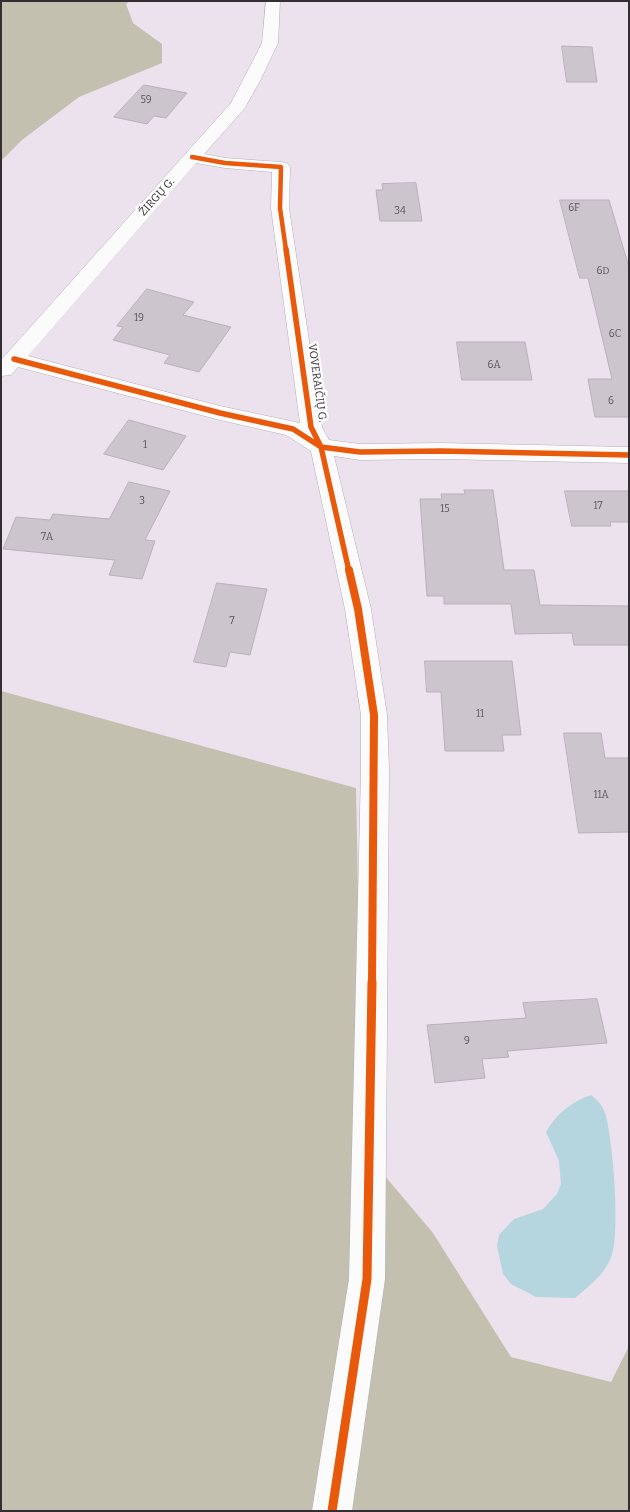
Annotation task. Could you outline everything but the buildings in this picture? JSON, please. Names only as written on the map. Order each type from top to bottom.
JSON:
[{"type":"street","name":"ŽIRGŲ G.","points":[[7,366],[238,105],[252,82],[270,43],[273,1]]},
{"type":"street","name":"VOVERAIČIŲ G.","points":[[192,157],[225,163],[281,168],[280,208],[311,427],[321,447],[358,609],[374,715],[375,770],[367,1279],[332,1511]]},
{"type":"street","points":[[7,366],[293,429],[321,447],[360,452],[441,451],[629,455]]},
{"type":"shaded area","points":[[1,1],[130,1],[126,4],[133,23],[162,44],[162,63],[79,97],[22,140],[1,161]]},
{"type":"shaded area","points":[[1,691],[356,788],[363,1150],[433,1233],[511,1357],[611,1382],[629,1346],[629,1511],[1,1511]]},
{"type":"water","points":[[591,1095],[604,1110],[611,1143],[616,1209],[614,1246],[611,1258],[591,1285],[575,1298],[536,1297],[511,1284],[503,1274],[497,1246],[499,1235],[514,1219],[543,1209],[557,1194],[561,1184],[559,1161],[546,1132],[565,1109]]},
{"type":"cycle path","points":[[192,157],[225,163],[281,167],[280,208],[311,427],[321,447],[358,609],[374,715],[375,770],[367,1279],[332,1511]]},
{"type":"cycle path","points":[[14,359],[220,413],[293,429],[321,447],[360,452],[441,451],[629,455]]}]
